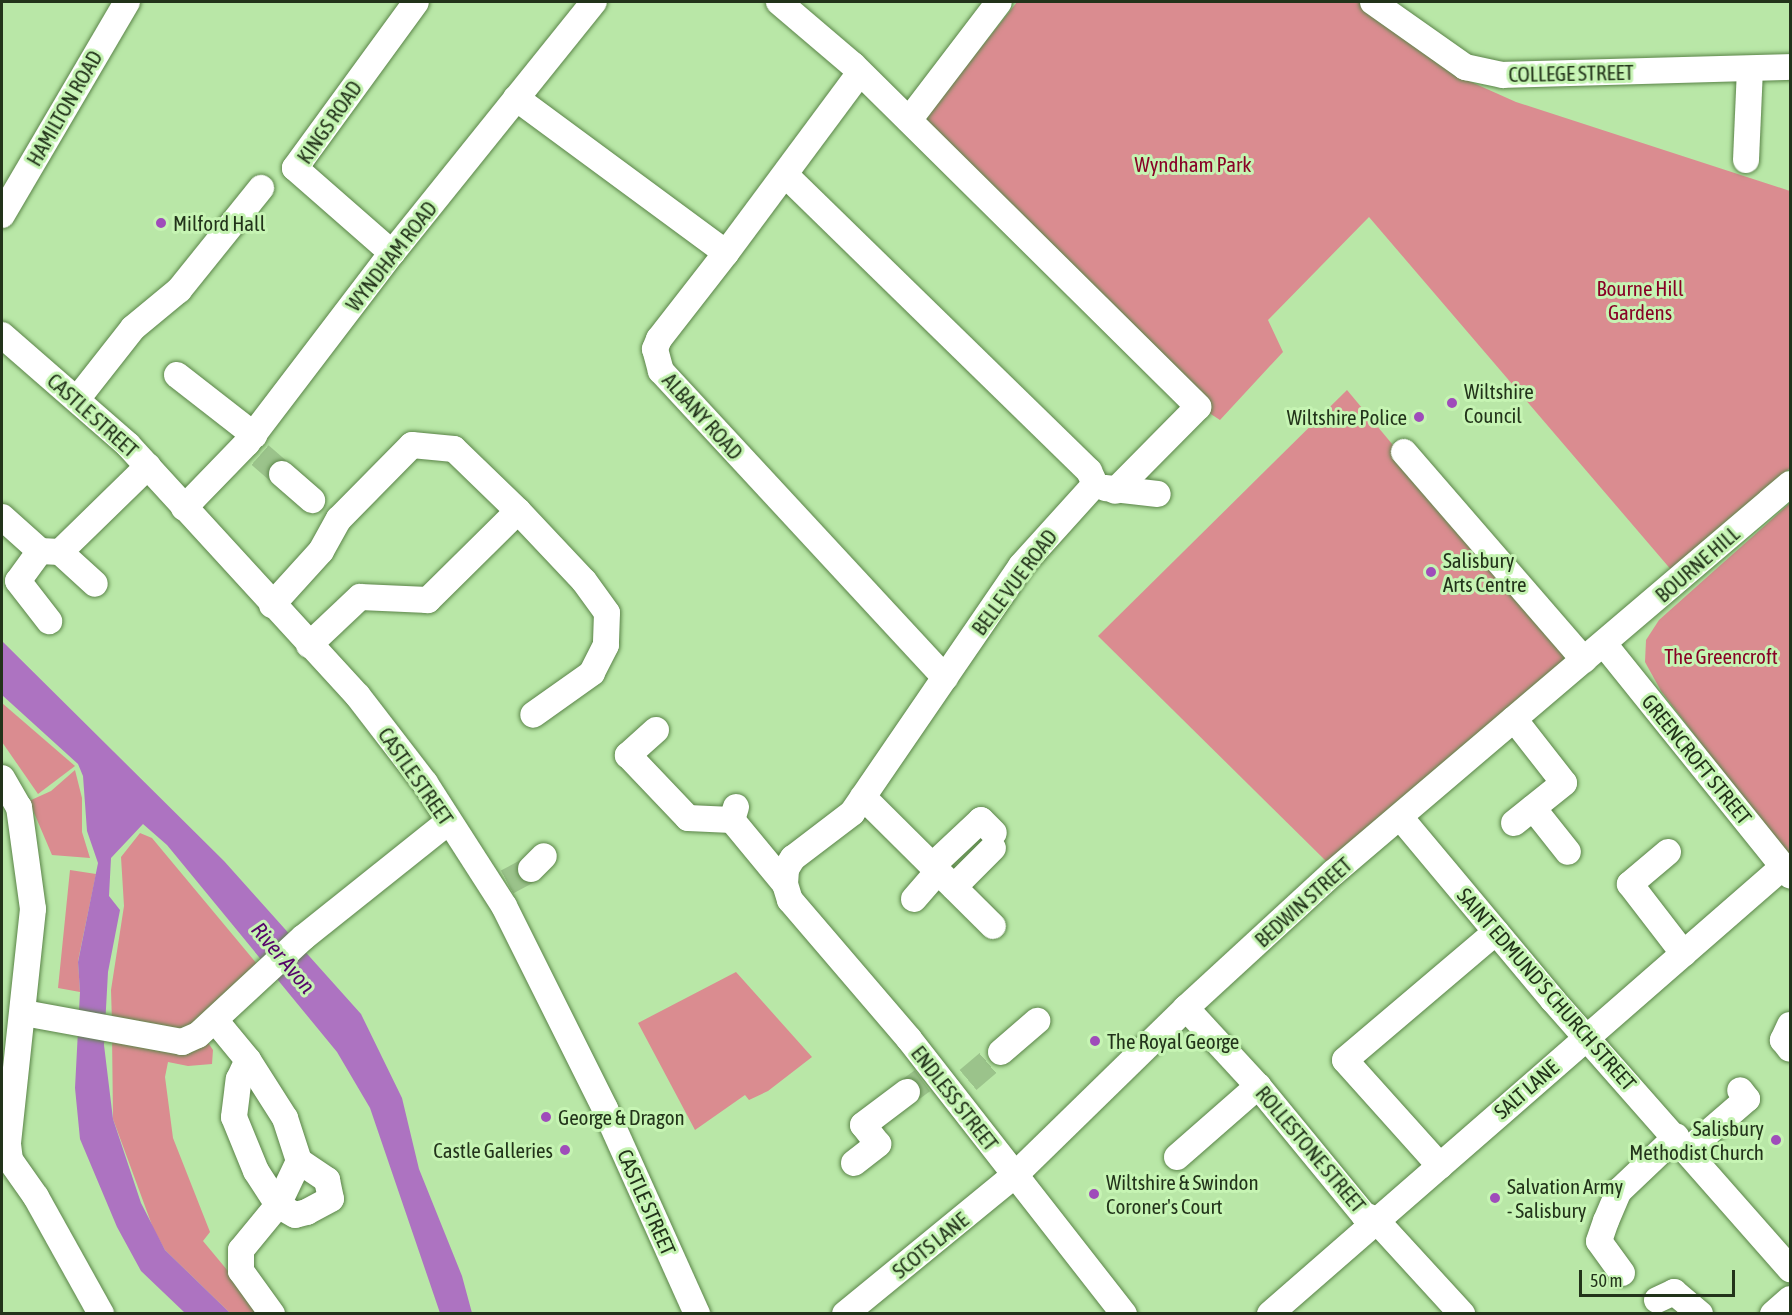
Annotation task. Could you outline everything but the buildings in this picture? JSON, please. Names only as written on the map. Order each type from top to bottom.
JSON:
[{"type":"street","name":"HAMILTON ROAD","points":[[2,215],[127,2]]},
{"type":"street","name":"KINGS ROAD","points":[[392,253],[295,168],[416,2]]},
{"type":"street","name":"WYNDHAM ROAD","points":[[184,508],[254,445],[392,253],[594,2]]},
{"type":"street","points":[[779,2],[909,120],[999,2]]},
{"type":"street","name":"COLLEGE STREET","points":[[1373,2],[1465,67],[1503,75],[1791,67]]},
{"type":"street","points":[[1746,160],[1750,69]]},
{"type":"street","points":[[516,98],[726,253],[787,176],[859,74]]},
{"type":"street","name":"BELLE VUE ROAD","points":[[785,884],[786,869],[793,858],[852,813],[1027,558],[1198,407],[909,120]]},
{"type":"street","points":[[787,176],[1105,488],[1158,494]]},
{"type":"street","points":[[78,398],[133,328],[179,290],[261,188]]},
{"type":"street","name":"ALBANY ROAD","points":[[726,253],[659,339],[655,350],[661,370],[945,678]]},
{"type":"street","name":"CASTLE STREET","points":[[2,334],[78,398],[148,466],[405,756],[447,823],[501,886],[697,1314]]},
{"type":"street","points":[[177,375],[254,445]]},
{"type":"street","points":[[272,605],[321,551],[339,519],[412,445],[454,449],[518,511],[584,581],[607,613],[606,645],[592,673],[533,716]]},
{"type":"street","points":[[1404,452],[1584,660]]},
{"type":"street","points":[[49,621],[18,581],[148,466]]},
{"type":"street","points":[[282,474],[312,500]]},
{"type":"street","name":"BOURNE HILL","points":[[1604,644],[1791,484]]},
{"type":"street","points":[[309,645],[360,597],[428,600],[518,511]]},
{"type":"street","points":[[2,517],[95,584]]},
{"type":"street","name":"BEDWIN STREET","points":[[1015,1175],[1186,1008],[1400,817],[1604,644]]},
{"type":"street","name":"GREENCROFT STREET","points":[[1604,644],[1787,871]]},
{"type":"street","points":[[1514,719],[1564,783],[1523,816],[1568,852]]},
{"type":"street","name":"ENDLESS STREET","points":[[656,730],[628,755],[688,818],[734,814],[785,884],[790,900],[921,1081],[960,1086],[1015,1175],[1124,1314]]},
{"type":"street","points":[[2,778],[19,807],[33,909],[24,1013],[6,1162],[36,1197],[100,1314]]},
{"type":"street","points":[[863,797],[993,926]]},
{"type":"street","name":"SAINT EDMUND'S CHURCH STREET","points":[[1400,817],[1586,1037],[1791,1269]]},
{"type":"street","points":[[2,820],[24,850]]},
{"type":"street","points":[[24,1013],[182,1042],[198,1035],[304,937],[447,823]]},
{"type":"street","points":[[914,899],[941,875],[993,840]]},
{"type":"street","points":[[1668,852],[1630,884],[1684,954]]},
{"type":"street","name":"SALT LANE","points":[[1270,1314],[1374,1219],[1440,1166],[1586,1037],[1787,871]]},
{"type":"street","points":[[1440,1166],[1346,1060],[1496,932]]},
{"type":"street","name":"ROLLESTONE STREET","points":[[1186,1008],[1258,1086],[1364,1215],[1374,1219],[1462,1314]]},
{"type":"street","points":[[215,1020],[248,1060],[285,1118],[299,1161],[327,1180],[331,1199],[295,1215],[278,1205],[256,1171],[234,1116],[240,1079],[248,1060]]},
{"type":"street","points":[[1001,1052],[1037,1021]]},
{"type":"street","points":[[1791,1025],[1784,1040],[1791,1049]]},
{"type":"street","points":[[854,1163],[878,1144],[863,1125],[921,1081]]},
{"type":"street","points":[[1177,1157],[1258,1086]]},
{"type":"street","points":[[1622,1273],[1599,1241],[1619,1191],[1748,1099]]},
{"type":"street","points":[[272,1314],[241,1271],[241,1250],[278,1205],[299,1161]]},
{"type":"street","name":"SCOTS LANE","points":[[845,1314],[1015,1175]]},
{"type":"street","points":[[1657,1300],[1674,1292],[1700,1314]]},
{"type":"street","points":[[1773,1314],[1791,1299]]},
{"type":"green space","points":[[1017,2],[1358,2],[1469,81],[1516,102],[1790,191],[1790,468],[1673,572],[1369,217],[1268,320],[1283,352],[1220,420],[1203,409],[922,122]]},
{"type":"green space","points":[[1347,390],[1570,657],[1327,862],[1098,636]]},
{"type":"green space","name":"The Greencroft","points":[[1790,503],[1790,860],[1661,691],[1645,662],[1646,640],[1659,620]]},
{"type":"green space","points":[[2,703],[75,766],[38,794],[2,742]]},
{"type":"green space","points":[[75,770],[82,798],[82,832],[90,858],[52,855],[29,801],[51,791]]},
{"type":"green space","points":[[140,833],[152,838],[257,964],[191,1025],[169,1033],[112,1023],[111,990],[124,906],[121,857]]},
{"type":"green space","points":[[70,870],[96,874],[78,961],[80,992],[58,988]]},
{"type":"green space","points":[[736,972],[812,1057],[768,1091],[749,1100],[745,1095],[695,1130],[638,1023]]},
{"type":"green space","points":[[112,1035],[207,1041],[213,1050],[212,1064],[188,1066],[168,1062],[165,1077],[173,1138],[210,1232],[203,1241],[263,1313],[230,1313],[165,1250],[153,1228],[113,1119]]},
{"type":"water","name":"River Avon","points":[[2,641],[224,861],[361,1014],[402,1098],[419,1169],[462,1276],[472,1313],[440,1313],[370,1108],[337,1052],[167,845],[143,824],[111,858],[109,896],[120,910],[108,972],[104,1045],[113,1119],[141,1203],[165,1250],[230,1313],[185,1313],[141,1271],[117,1227],[80,1139],[75,1088],[80,992],[78,962],[98,863],[87,831],[83,776],[78,764],[2,695]]},
{"type":"tunnel","points":[[260,455],[282,474]]},
{"type":"tunnel","points":[[507,882],[531,869]]},
{"type":"tunnel","points":[[968,1080],[1001,1052]]},
{"type":"tunnel","points":[[907,1092],[922,1081]]},
{"type":"place","name":"Milford Hall","points":[[161,223]]},
{"type":"place","name":"Wiltshire Council","points":[[1452,403]]},
{"type":"place","name":"Wiltshire Police","points":[[1419,417]]},
{"type":"place","name":"Salisbury Arts Centre","points":[[1431,572]]},
{"type":"place","name":"The Royal George","points":[[1095,1041]]},
{"type":"place","name":"George & Dragon","points":[[546,1117]]},
{"type":"place","name":"Salisbury Methodist Church","points":[[1776,1140]]},
{"type":"place","name":"Castle Galleries","points":[[565,1150]]},
{"type":"place","name":"Wiltshire & Swindon Coroner's Court","points":[[1094,1194]]},
{"type":"place","name":"Salvation Army - Salisbury","points":[[1495,1198]]},
{"type":"park label","name":"Wyndham Park","points":[[1193,164]]},
{"type":"park label","name":"Bourne Hill Gardens","points":[[1640,300]]}]
